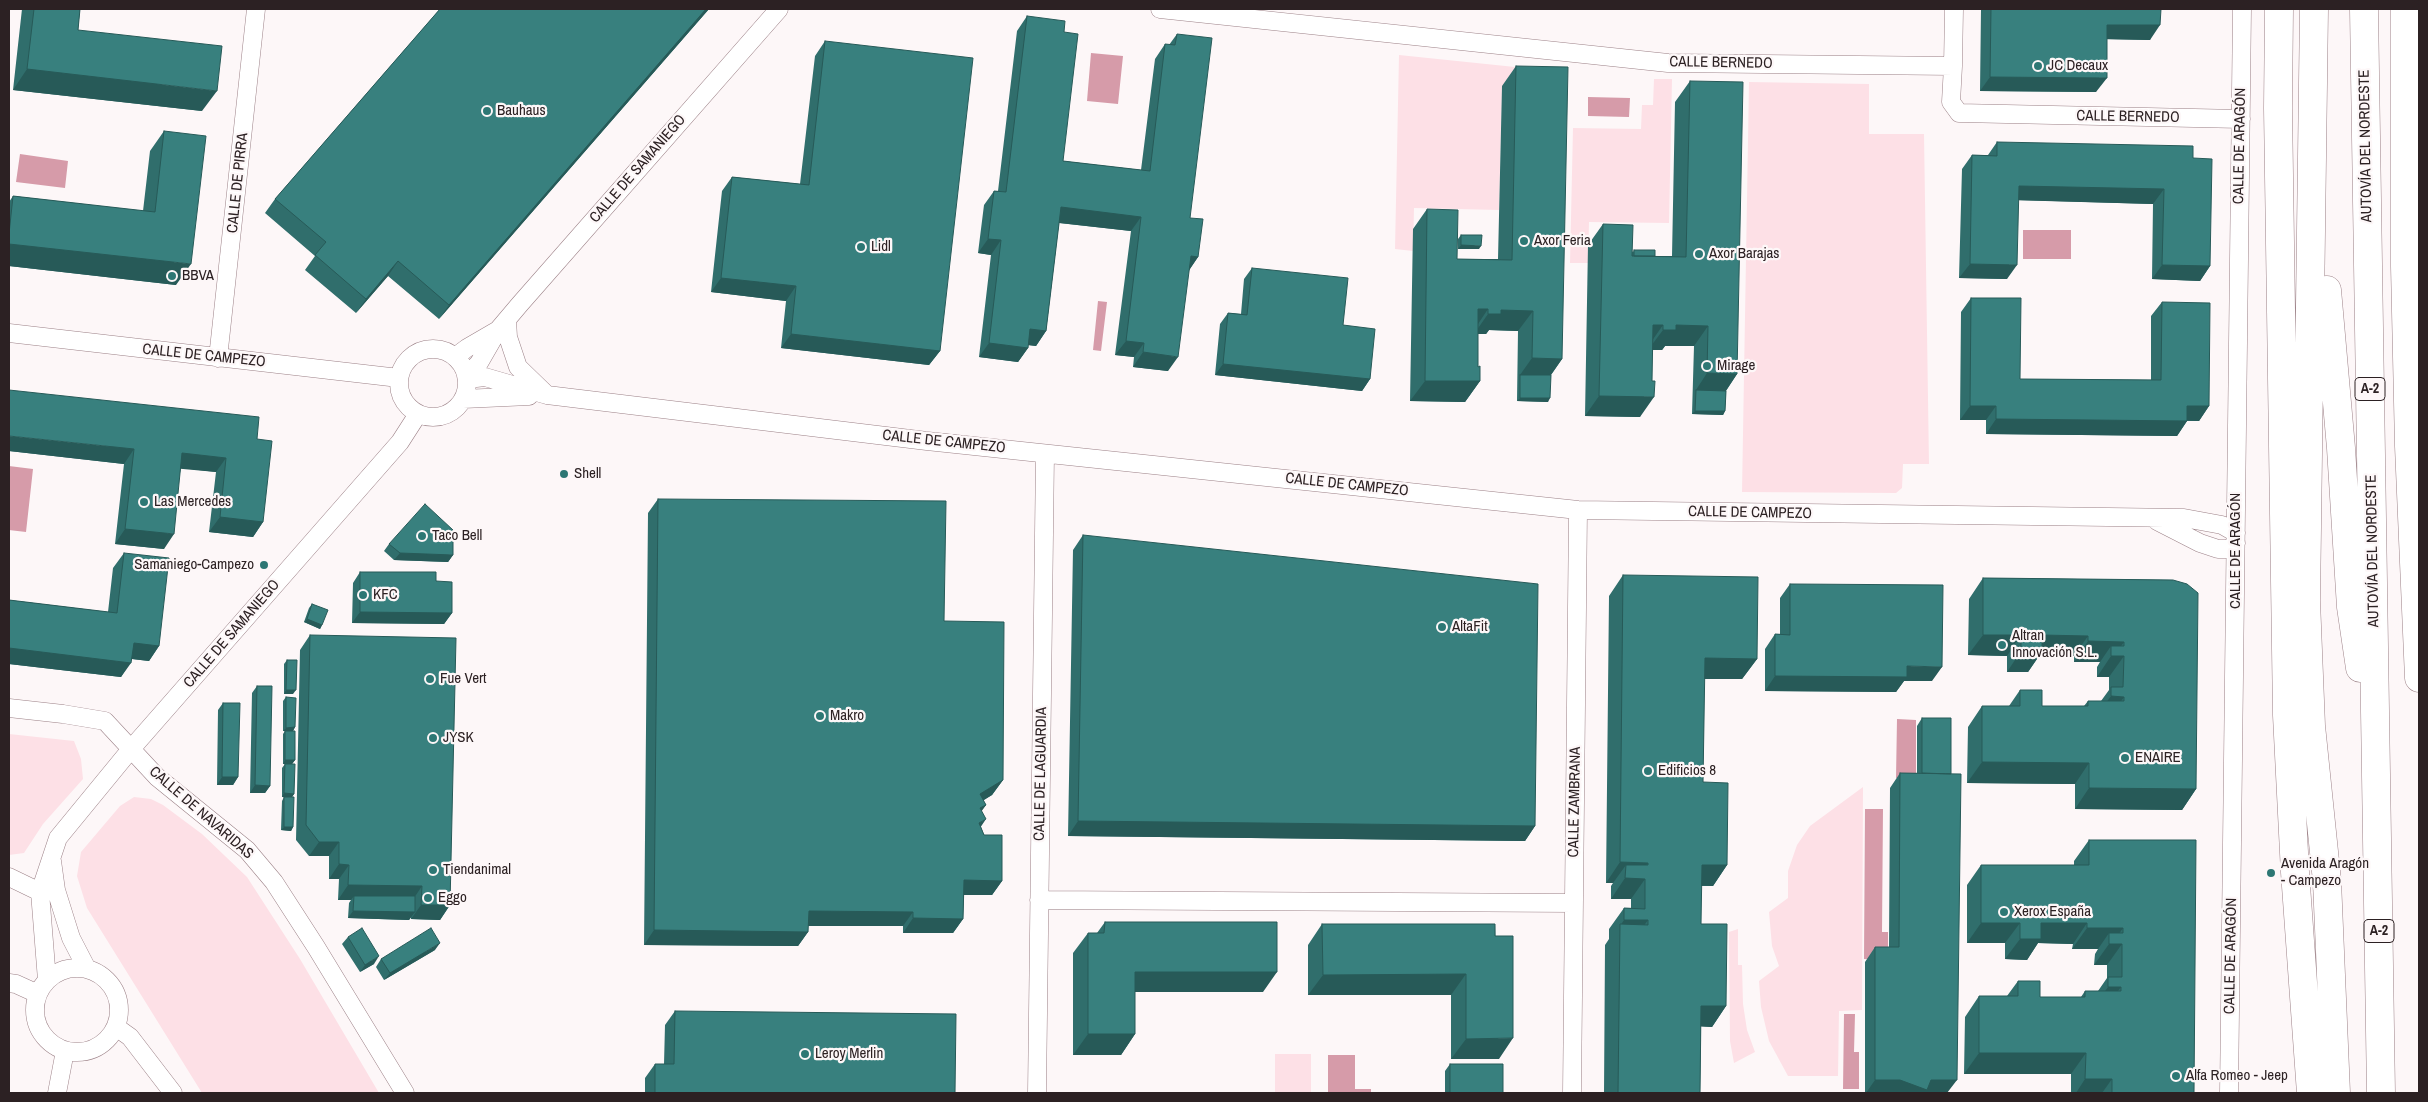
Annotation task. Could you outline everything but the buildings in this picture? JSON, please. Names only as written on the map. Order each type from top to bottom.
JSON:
[{"type":"highway","points":[[2279,9],[2278,108],[2287,715],[2295,872],[2311,1093]]},
{"type":"highway","points":[[2314,9],[2328,323],[2341,448],[2351,606],[2376,769]]},
{"type":"highway","points":[[2314,9],[2306,601],[2311,726],[2326,881],[2336,1093]]},
{"type":"highway","name":"AUTOVÍA DEL NORDESTE","points":[[2364,9],[2381,1093]]},
{"type":"highway","points":[[2405,9],[2405,266],[2409,446],[2419,678]]},
{"type":"highway","points":[[2405,266],[2419,346]]},
{"type":"street","name":"CALLE DE PIRRA","points":[[218,358],[256,9]]},
{"type":"street","name":"CALLE DE SAMANIEGO","points":[[467,378],[503,325],[779,9]]},
{"type":"street","name":"CALLE BERNEDO","points":[[1160,9],[1668,63],[1953,66],[1952,102],[1959,113],[2241,119]]},
{"type":"street","points":[[1953,66],[1954,9]]},
{"type":"street","name":"CALLE DE ARAGÓN","points":[[2229,1093],[2242,9]]},
{"type":"street","name":"CALLE DE SAMANIEGO","points":[[455,357],[503,325]]},
{"type":"street","points":[[503,325],[518,367],[547,395]]},
{"type":"street","name":"CALLE DE CAMPEZO","points":[[9,334],[399,378]]},
{"type":"street","points":[[430,349],[445,351],[455,357],[467,378],[463,399],[457,407],[446,415],[433,418],[418,414],[408,407],[401,396],[399,378],[404,367],[417,353],[430,349]]},
{"type":"street","name":"CALLE DE CAMPEZO","points":[[467,378],[485,377],[547,395],[1045,454],[1578,510],[1852,515],[2150,517],[2222,525],[2236,538],[2229,549],[2218,549],[2200,543],[2150,517]]},
{"type":"street","name":"CALLE DE CAMPEZO","points":[[463,399],[547,395]]},
{"type":"street","name":"CALLE DE SAMANIEGO","points":[[42,987],[40,892],[58,838],[131,749],[400,442],[418,414]]},
{"type":"street","name":"CALLE DE LAGUARDIA","points":[[1037,1093],[1045,454]]},
{"type":"street","name":"CALLE ZAMBRANA","points":[[1572,1093],[1578,510]]},
{"type":"street","name":"CALLE DE NAVARIDAS","points":[[9,708],[105,721],[157,777],[247,850],[274,882],[405,1093]]},
{"type":"street","points":[[51,857],[56,890],[68,930],[87,969]]},
{"type":"street","points":[[9,877],[40,892]]},
{"type":"street","points":[[1039,900],[1574,903]]},
{"type":"street","points":[[87,969],[100,975],[111,985],[117,998],[119,1013],[116,1028],[106,1041],[92,1050],[77,1053],[65,1051],[49,1043],[38,1028],[34,1012],[42,987],[65,970],[87,969]]},
{"type":"street","points":[[9,983],[42,987]]},
{"type":"street","points":[[116,1028],[130,1037],[173,1093]]},
{"type":"street","points":[[57,1093],[65,1051]]},
{"type":"shaded area","points":[[1091,53],[1123,56],[1118,104],[1087,101]]},
{"type":"shaded area","points":[[1399,55],[1515,67],[1515,87],[1502,87],[1499,210],[1414,208],[1413,251],[1395,249]]},
{"type":"shaded area","points":[[1654,79],[1672,79],[1669,223],[1589,222],[1588,263],[1570,263],[1573,128],[1641,129],[1642,105],[1653,105]]},
{"type":"shaded area","points":[[1749,82],[1869,84],[1869,134],[1924,134],[1929,464],[1903,464],[1902,488],[1896,493],[1742,492]]},
{"type":"shaded area","points":[[1588,97],[1630,98],[1629,117],[1588,116]]},
{"type":"shaded area","points":[[20,154],[68,161],[65,188],[16,182]]},
{"type":"shaded area","points":[[2023,230],[2071,230],[2071,259],[2023,259]]},
{"type":"shaded area","points":[[1098,301],[1107,302],[1101,351],[1093,350]]},
{"type":"shaded area","points":[[9,466],[33,469],[26,532],[9,530]]},
{"type":"shaded area","points":[[1897,719],[1916,720],[1916,778],[1896,778]]},
{"type":"shaded area","points":[[9,734],[74,741],[81,759],[83,779],[43,824],[24,853],[9,855]]},
{"type":"shaded area","points":[[1863,787],[1862,1010],[1839,1011],[1838,1076],[1788,1076],[1769,1041],[1761,1007],[1759,981],[1779,966],[1772,946],[1769,912],[1788,898],[1788,871],[1797,845],[1810,826]]},
{"type":"shaded area","points":[[134,797],[151,799],[163,805],[202,834],[247,877],[300,959],[379,1093],[202,1093],[87,908],[77,876],[81,852],[120,806]]},
{"type":"shaded area","points":[[1865,809],[1883,809],[1882,932],[1888,932],[1888,960],[1864,959]]},
{"type":"shaded area","points":[[1738,929],[1738,965],[1742,965],[1743,1004],[1747,1030],[1755,1052],[1734,1063],[1730,1041],[1729,932]]},
{"type":"shaded area","points":[[1844,1014],[1855,1014],[1854,1052],[1859,1052],[1859,1089],[1843,1089]]},
{"type":"shaded area","points":[[1275,1054],[1311,1054],[1311,1093],[1275,1093]]},
{"type":"shaded area","points":[[1328,1055],[1355,1055],[1355,1089],[1371,1089],[1371,1093],[1328,1093]]},
{"type":"place","name":"JC Decaux","points":[[2038,66]]},
{"type":"place","name":"Bauhaus","points":[[487,111]]},
{"type":"place","name":"Axor Feria","points":[[1524,241]]},
{"type":"place","name":"Lidl","points":[[861,247]]},
{"type":"place","name":"Axor Barajas","points":[[1699,254]]},
{"type":"place","name":"BBVA","points":[[172,276]]},
{"type":"place","name":"Mirage","points":[[1707,366]]},
{"type":"place","name":"Shell","points":[[564,474]]},
{"type":"place","name":"Las Mercedes","points":[[144,502]]},
{"type":"place","name":"Taco Bell","points":[[422,536]]},
{"type":"place","name":"Samaniego-Campezo","points":[[264,565]]},
{"type":"place","name":"KFC","points":[[363,595]]},
{"type":"place","name":"AltaFit","points":[[1442,627]]},
{"type":"place","name":"Altran Innovación S.L.","points":[[2002,645]]},
{"type":"place","name":"Fue Vert","points":[[430,679]]},
{"type":"place","name":"Makro","points":[[820,716]]},
{"type":"place","name":"JYSK","points":[[433,738]]},
{"type":"place","name":"ENAIRE","points":[[2125,758]]},
{"type":"place","name":"Edificios 8","points":[[1648,771]]},
{"type":"place","name":"Tiendanimal","points":[[433,870]]},
{"type":"place","name":"Avenida Aragón - Campezo","points":[[2271,873]]},
{"type":"place","name":"Eggo","points":[[428,898]]},
{"type":"place","name":"Xerox España","points":[[2004,912]]},
{"type":"place","name":"Leroy Merlin","points":[[805,1054]]},
{"type":"place","name":"Alfa Romeo - Jeep","points":[[2176,1076]]}]
